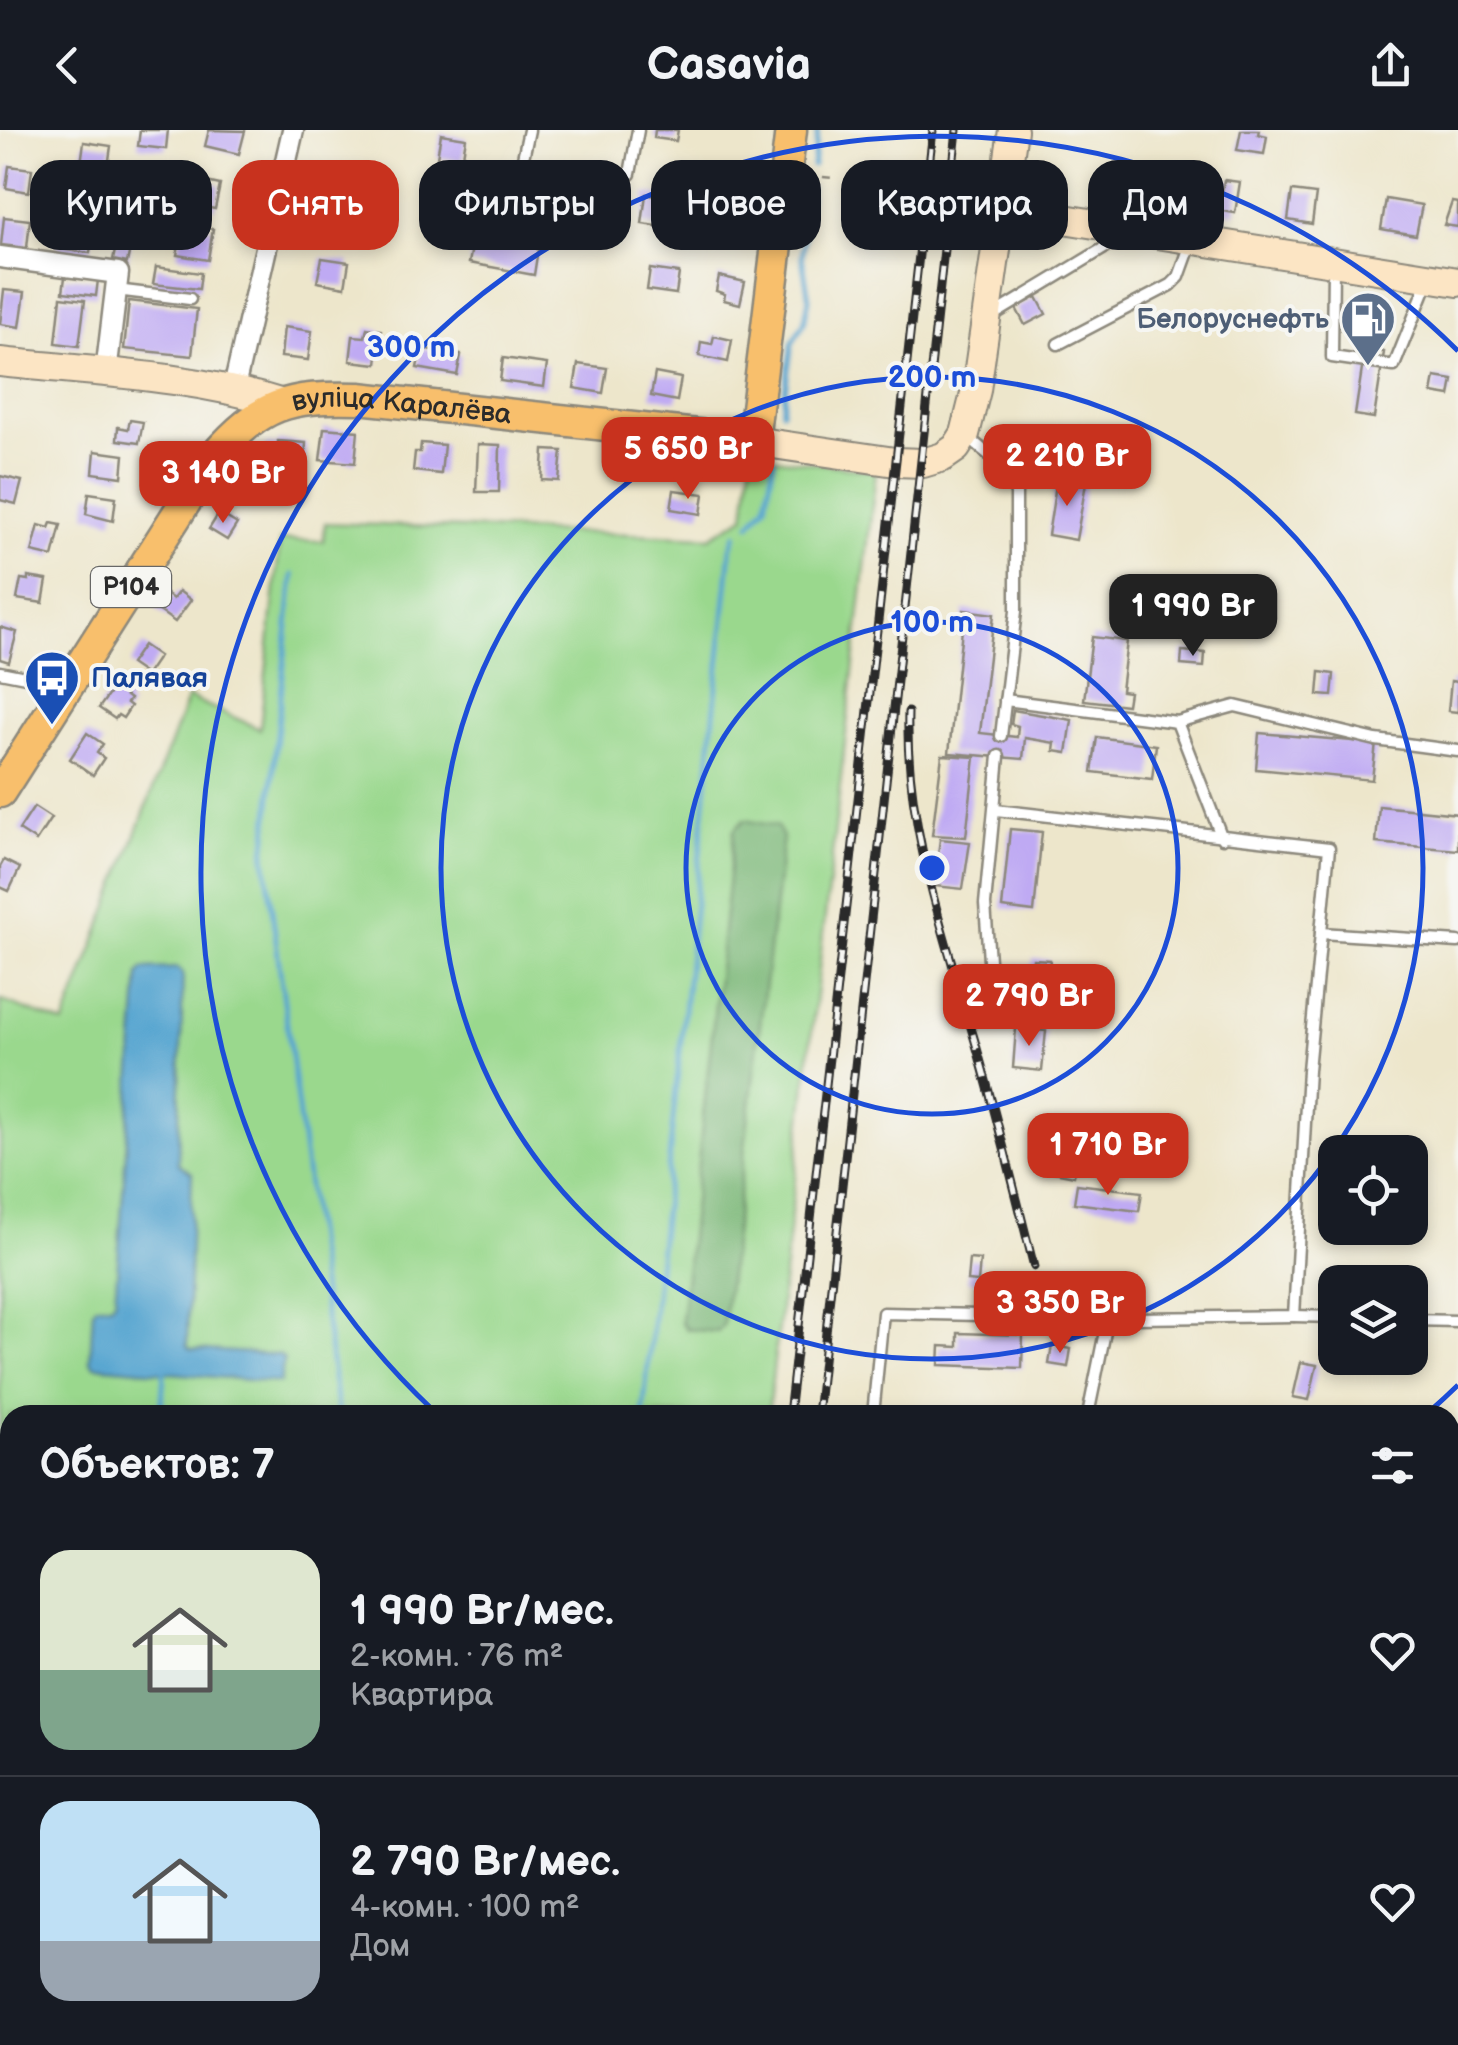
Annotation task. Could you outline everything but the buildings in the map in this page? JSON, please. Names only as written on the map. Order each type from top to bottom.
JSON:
[{"type":"main road","points":[[753,441],[791,130]]},
{"type":"main road","points":[[1008,160],[1013,130]]},
{"type":"main road","points":[[1224,245],[1444,280]]},
{"type":"main road","points":[[965,434],[976,390],[994,250]]},
{"type":"main road","name":"вуліца Каралёва","points":[[0,362],[234,388],[283,404],[314,396],[359,398],[753,441],[895,462],[923,463],[944,457],[965,434]]},
{"type":"main road","name":"Р104","points":[[0,792],[214,457],[241,426],[283,404]]},
{"type":"street","points":[[234,388],[293,130]]},
{"type":"street","points":[[0,257],[118,273],[106,373]]},
{"type":"lane","points":[[523,158],[529,130]]},
{"type":"lane","points":[[631,168],[638,130]]},
{"type":"lane","points":[[985,320],[1101,250]]},
{"type":"lane","points":[[1058,344],[1171,285],[1179,276],[1188,250]]},
{"type":"lane","points":[[1333,262],[1332,357],[1363,364],[1394,366],[1444,280]]},
{"type":"lane","points":[[116,290],[190,299]]},
{"type":"lane","points":[[965,434],[1000,464],[1016,494],[1016,612],[1001,736]]},
{"type":"lane","points":[[0,672],[67,685]]},
{"type":"lane","points":[[1005,700],[1177,722],[1235,706],[1376,740],[1458,750]]},
{"type":"lane","points":[[1177,722],[1222,838]]},
{"type":"lane","points":[[993,1017],[985,904],[999,756]]},
{"type":"lane","points":[[996,810],[1329,848],[1308,1070],[1294,1316]]},
{"type":"lane","points":[[1321,933],[1458,942]]},
{"type":"lane","points":[[873,1405],[883,1313],[1318,1317]]},
{"type":"lane","points":[[1090,1405],[1108,1317]]},
{"type":"lane","points":[[1428,1320],[1458,1321]]},
{"type":"green space","points":[[752,455],[876,471],[769,1405],[0,1405],[0,1000],[64,1024],[188,697],[260,729],[280,540],[323,541],[325,523],[710,537],[745,516]]},
{"type":"green space","points":[[744,820],[777,826],[783,837],[723,1325],[718,1332],[686,1329],[681,1321],[734,830]]},
{"type":"water","points":[[178,968],[183,973],[178,1163],[192,1173],[187,1346],[279,1355],[284,1359],[280,1383],[94,1366],[90,1361],[93,1310],[97,1305],[111,1305],[115,1301],[139,974],[143,969]]},
{"type":"waterway","points":[[814,160],[818,130]]},
{"type":"waterway","points":[[782,411],[792,343],[804,323],[809,299],[803,250]]},
{"type":"waterway","points":[[750,524],[766,505],[774,460]]},
{"type":"waterway","points":[[644,1405],[731,548],[736,534]]},
{"type":"waterway","points":[[293,575],[265,856],[337,1405]]},
{"type":"waterway","points":[[162,1405],[164,1373]]},
{"type":"railway","points":[[790,1405],[933,130]]},
{"type":"railway","points":[[818,1405],[957,130]]},
{"type":"railway","points":[[908,712],[913,794],[928,874],[1034,1267]]},
{"type":"place","name":"Белоруснефть","points":[[1368,368]]},
{"type":"place","name":"Палявая","points":[[52,727]]}]
